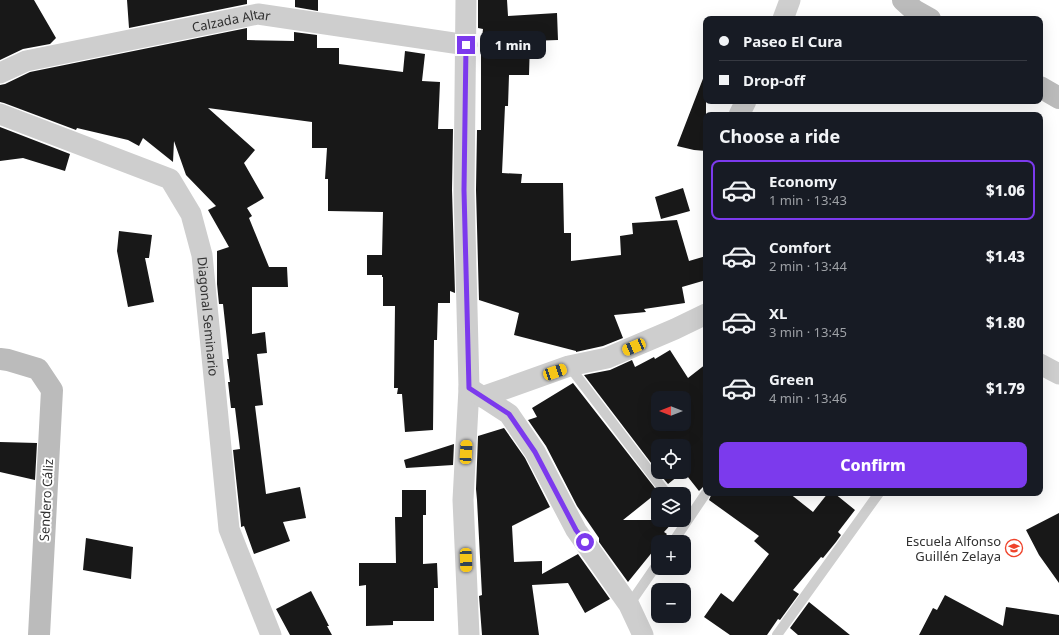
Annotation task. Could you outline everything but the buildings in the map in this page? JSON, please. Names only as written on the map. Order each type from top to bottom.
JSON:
[{"type":"street","points":[[466,0],[464,190],[476,392],[463,500],[469,635]]},
{"type":"street","points":[[784,16],[790,0]]},
{"type":"street","points":[[903,0],[914,10],[925,16]]},
{"type":"street","name":"Calzada Altar","points":[[0,73],[26,61],[258,14],[466,45]]},
{"type":"street","points":[[1043,89],[1059,98]]},
{"type":"street","name":"Diagonal Seminario","points":[[0,114],[170,179],[191,214],[202,255],[229,529],[271,635]]},
{"type":"street","points":[[476,392],[569,366],[607,358],[703,315]]},
{"type":"street","name":"Sendero Cáliz","points":[[0,359],[8,360],[38,370],[52,390],[38,635]]},
{"type":"street","points":[[1043,366],[1059,374]]},
{"type":"street","points":[[476,392],[509,414],[531,446],[576,530],[629,605],[643,635]]},
{"type":"lane","points":[[569,366],[662,487]]},
{"type":"lane","points":[[691,512],[704,496]]},
{"type":"lane","points":[[777,635],[877,496]]},
{"type":"lane","points":[[629,605],[651,573]]},
{"type":"place","name":"Escuela Alfonso Guillén Zelaya","points":[[1014,548]]},
{"type":"route","points":[[466,45],[464,190],[469,388],[509,414],[535,452],[576,530],[585,542]]}]
